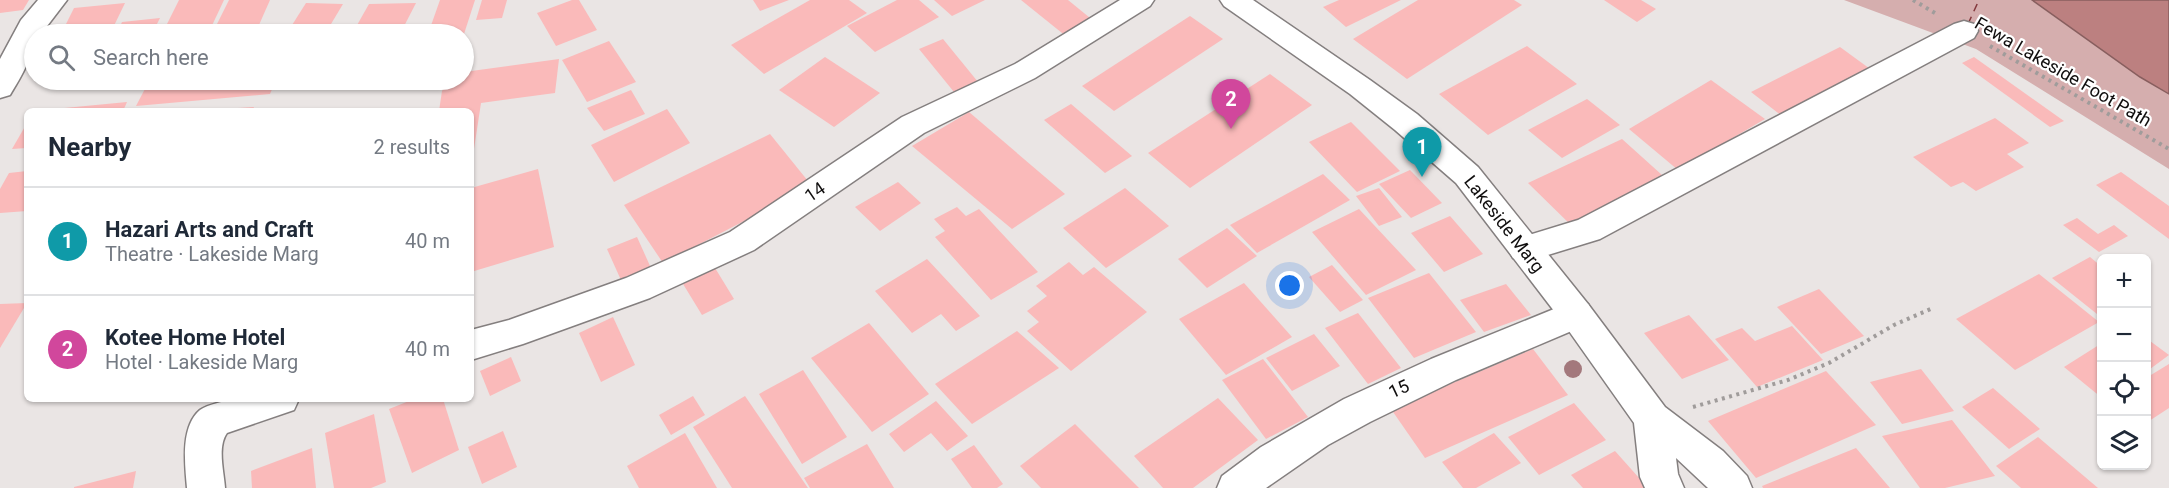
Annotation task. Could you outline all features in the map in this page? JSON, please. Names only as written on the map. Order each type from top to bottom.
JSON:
[{"type":"street","points":[[34,24],[54,0]]},
{"type":"street","name":"14","points":[[474,344],[511,334],[638,288],[742,241],[913,125],[1025,71],[1140,0]]},
{"type":"street","name":"Lakeside Marg","points":[[1234,0],[1360,87],[1450,159],[1484,193],[1652,418],[1710,463],[1733,488]]},
{"type":"street","points":[[1525,249],[1588,230],[1964,31]]},
{"type":"street","points":[[0,88],[24,41]]},
{"type":"street","name":"15","points":[[1236,488],[1304,438],[1398,388],[1576,314]]},
{"type":"street","points":[[206,488],[204,439],[206,428],[214,422],[272,402]]},
{"type":"street","name":"Lakeside Marg","points":[[1652,418],[1659,477],[1665,488]]},
{"type":"path","name":"Fewa Lakeside Foot Path","points":[[1913,0],[2169,149]]},
{"type":"path","points":[[1652,418],[1788,380],[1829,363],[1893,325],[1933,308]]},
{"type":"shaded area","points":[[1844,0],[2031,0],[2140,77],[2169,94],[2169,169],[1976,49]]},
{"type":"shaded area","points":[[2032,0],[2169,0],[2169,94],[2140,77]]},
{"type":"building","points":[[0,0],[29,0],[23,10],[0,13]]},
{"type":"building","points":[[179,0],[224,0],[213,24],[167,24]]},
{"type":"building","points":[[229,0],[270,0],[259,24],[217,24]]},
{"type":"building","points":[[440,0],[475,0],[467,24],[432,24]]},
{"type":"building","points":[[482,0],[507,0],[502,18],[476,20]]},
{"type":"building","points":[[572,0],[579,0],[597,30],[556,46],[537,13]]},
{"type":"building","points":[[753,0],[789,0],[760,11]]},
{"type":"building","points":[[810,0],[849,0],[867,13],[764,74],[731,45]]},
{"type":"building","points":[[897,0],[919,0],[939,17],[875,52],[847,26]]},
{"type":"building","points":[[934,0],[985,0],[952,16]]},
{"type":"building","points":[[1021,0],[1068,0],[1095,22],[1067,37]]},
{"type":"building","points":[[1339,0],[1401,0],[1346,27],[1323,7]]},
{"type":"building","points":[[1418,0],[1514,0],[1522,5],[1407,79],[1353,39]]},
{"type":"building","points":[[1604,0],[1641,0],[1656,9],[1637,22]]},
{"type":"building","points":[[125,3],[115,24],[66,24],[74,8]]},
{"type":"building","points":[[306,3],[343,4],[331,24],[293,24]]},
{"type":"building","points":[[416,3],[405,24],[358,24],[369,4]]},
{"type":"building","points":[[1190,16],[1223,39],[1114,111],[1082,86]]},
{"type":"building","points":[[160,18],[157,24],[121,24],[122,22]]},
{"type":"building","points":[[943,39],[978,82],[954,92],[919,49]]},
{"type":"building","points":[[609,41],[636,82],[587,102],[562,60]]},
{"type":"building","points":[[1527,46],[1577,84],[1488,135],[1439,94]]},
{"type":"building","points":[[1840,47],[1877,74],[1787,120],[1751,92]]},
{"type":"building","points":[[825,57],[880,93],[834,127],[779,90]]},
{"type":"building","points":[[1974,57],[2064,121],[2050,127],[1962,63]]},
{"type":"building","points":[[559,59],[555,93],[481,103],[474,149],[474,108],[439,108],[443,90],[474,90],[474,71]]},
{"type":"building","points":[[1270,74],[1312,105],[1190,188],[1148,153]]},
{"type":"building","points":[[1711,80],[1765,119],[1678,170],[1629,129]]},
{"type":"building","points":[[144,90],[272,90],[270,94],[136,106]]},
{"type":"building","points":[[631,90],[645,114],[604,131],[587,108]]},
{"type":"building","points":[[1587,99],[1620,125],[1562,158],[1528,130]]},
{"type":"building","points":[[127,102],[124,108],[64,108]]},
{"type":"building","points":[[1071,104],[1132,156],[1105,173],[1044,120]]},
{"type":"building","points":[[667,109],[690,143],[614,182],[591,145]]},
{"type":"building","points":[[969,112],[1065,194],[1012,229],[912,146]]},
{"type":"building","points":[[1995,118],[2029,143],[2007,154],[2024,167],[1976,191],[1963,182],[1951,187],[1913,157]]},
{"type":"building","points":[[1351,122],[1400,171],[1357,192],[1309,142]]},
{"type":"building","points":[[24,128],[24,148],[12,149]]},
{"type":"building","points":[[770,134],[812,186],[663,263],[624,205]]},
{"type":"building","points":[[1622,139],[1672,184],[1577,231],[1528,183]]},
{"type":"building","points":[[538,169],[554,247],[474,271],[474,187]]},
{"type":"building","points":[[1410,170],[1442,203],[1411,218],[1379,184]]},
{"type":"building","points":[[24,171],[24,211],[0,213],[0,189],[9,173]]},
{"type":"building","points":[[2121,172],[2169,206],[2169,239],[2096,185]]},
{"type":"building","points":[[1323,174],[1350,200],[1257,253],[1230,225]]},
{"type":"building","points":[[898,182],[921,203],[880,231],[855,207]]},
{"type":"building","points":[[1125,188],[1169,226],[1106,268],[1063,228]]},
{"type":"building","points":[[1379,188],[1402,217],[1379,226],[1356,196]]},
{"type":"building","points":[[957,207],[966,216],[979,209],[1038,272],[991,300],[935,237],[945,231],[934,219]]},
{"type":"building","points":[[1359,209],[1416,270],[1366,295],[1312,232]]},
{"type":"building","points":[[1450,216],[1483,254],[1444,272],[1411,233]]},
{"type":"building","points":[[2077,218],[2098,234],[2114,225],[2128,236],[2099,252],[2063,225]]},
{"type":"building","points":[[1227,228],[1257,256],[1207,288],[1178,259]]},
{"type":"building","points":[[637,237],[655,277],[625,289],[607,249]]},
{"type":"building","points":[[2090,257],[2097,263],[2097,314],[2052,278]]},
{"type":"building","points":[[927,259],[980,316],[956,331],[941,314],[912,333],[875,291]]},
{"type":"building","points":[[1069,262],[1083,275],[1094,267],[1147,312],[1071,371],[1027,331],[1039,322],[1027,311],[1047,296],[1036,286]]},
{"type":"building","points":[[712,263],[734,299],[702,315],[680,279]]},
{"type":"building","points":[[1332,265],[1363,300],[1340,312],[1309,277]]},
{"type":"building","points":[[1429,273],[1476,332],[1414,358],[1368,298]]},
{"type":"building","points":[[2039,274],[2097,320],[2097,323],[2015,370],[1956,319]]},
{"type":"building","points":[[1244,283],[1292,337],[1226,375],[1179,319]]},
{"type":"building","points":[[1506,284],[1531,315],[1484,332],[1460,300]]},
{"type":"building","points":[[1819,289],[1864,336],[1821,354],[1777,307]]},
{"type":"building","points":[[24,303],[24,308],[0,348],[0,304]]},
{"type":"building","points":[[1358,313],[1401,368],[1368,384],[1325,328]]},
{"type":"building","points":[[1689,315],[1729,360],[1682,379],[1644,333]]},
{"type":"building","points":[[613,317],[635,365],[601,382],[579,333]]},
{"type":"building","points":[[869,323],[929,394],[872,432],[811,358]]},
{"type":"building","points":[[1792,326],[1823,360],[1757,387],[1715,339],[1742,328],[1755,341]]},
{"type":"building","points":[[1017,331],[1059,368],[972,424],[935,384]]},
{"type":"building","points":[[1314,334],[1340,366],[1292,391],[1266,358]]},
{"type":"building","points":[[2151,342],[2169,355],[2151,368]]},
{"type":"building","points":[[2097,346],[2097,394],[2064,367]]},
{"type":"building","points":[[1533,349],[1568,395],[1425,458],[1391,409]]},
{"type":"building","points":[[511,357],[521,381],[490,396],[480,371]]},
{"type":"building","points":[[1263,359],[1308,417],[1266,439],[1222,380]]},
{"type":"building","points":[[2169,364],[2169,408],[2151,420],[2151,416],[2151,375]]},
{"type":"building","points":[[1921,369],[1954,411],[1902,424],[1870,382]]},
{"type":"building","points":[[803,370],[847,437],[802,464],[759,394]]},
{"type":"building","points":[[1826,371],[1876,425],[1756,478],[1708,421]]},
{"type":"building","points":[[1993,388],[2040,429],[2009,449],[1962,407]]},
{"type":"building","points":[[693,396],[705,415],[671,435],[659,415]]},
{"type":"building","points":[[745,396],[808,488],[732,488],[693,427]]},
{"type":"building","points":[[1218,398],[1258,440],[1193,488],[1163,488],[1134,456]]},
{"type":"building","points":[[936,401],[968,436],[947,451],[931,433],[904,452],[889,434]]},
{"type":"building","points":[[406,402],[444,402],[459,450],[412,473],[389,409]]},
{"type":"building","points":[[1574,403],[1606,440],[1539,475],[1508,437]]},
{"type":"building","points":[[374,414],[386,482],[371,488],[334,488],[325,433]]},
{"type":"building","points":[[1952,420],[1995,476],[1945,488],[1920,488],[1882,436]]},
{"type":"building","points":[[1075,424],[1139,488],[1041,488],[1020,466]]},
{"type":"building","points":[[503,431],[517,467],[482,484],[468,447]]},
{"type":"building","points":[[685,433],[717,488],[639,488],[627,466]]},
{"type":"building","points":[[1494,433],[1521,463],[1476,488],[1463,488],[1442,462]]},
{"type":"building","points":[[2038,437],[2098,488],[2021,488],[1996,466]]},
{"type":"building","points":[[867,444],[894,488],[810,488],[804,478]]},
{"type":"building","points":[[974,445],[1003,484],[997,488],[972,488],[951,459]]},
{"type":"building","points":[[312,448],[316,488],[252,488],[251,471]]},
{"type":"building","points":[[1856,448],[1890,488],[1763,488],[1762,486]]},
{"type":"building","points":[[1615,451],[1648,488],[1583,488],[1571,475]]},
{"type":"building","points":[[136,471],[133,488],[74,488],[74,487]]},
{"type":"ferry route","points":[[1968,24],[1979,0]]},
{"type":"place","name":"Kotee Home Hotel","points":[[1231,129]]},
{"type":"place","name":"Hazari Arts and Craft","points":[[1422,177]]}]
